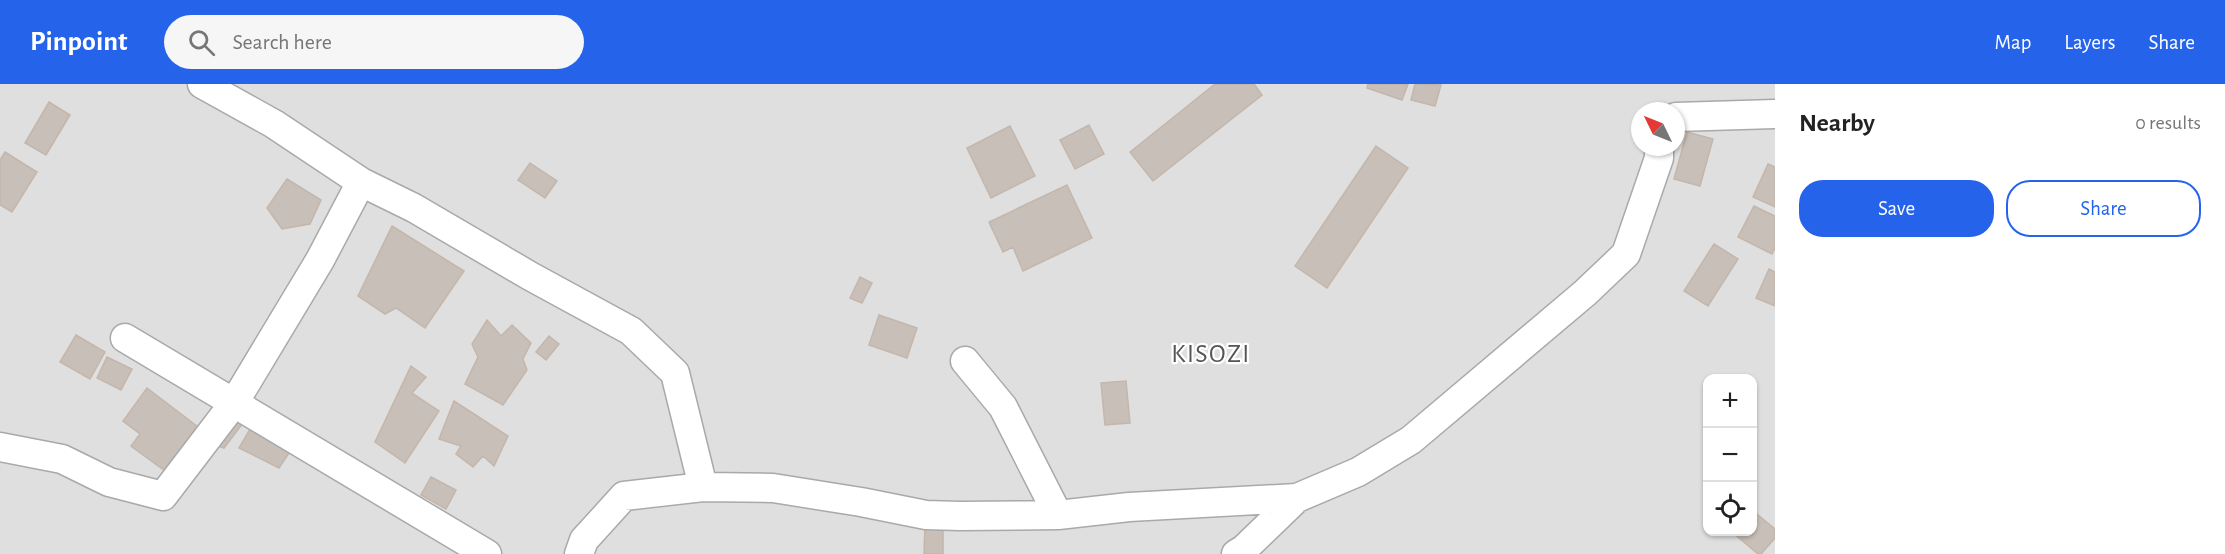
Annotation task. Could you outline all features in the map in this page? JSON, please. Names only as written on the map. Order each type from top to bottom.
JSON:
[{"type":"street","points":[[202,84],[274,124],[361,182],[414,208],[530,276],[631,331],[675,372],[704,488]]},
{"type":"street","points":[[1685,117],[1775,114]]},
{"type":"street","points":[[579,554],[584,540],[624,496],[704,488],[773,488],[926,515],[1058,515],[1129,507],[1297,498],[1358,472],[1412,441],[1585,293],[1626,254],[1659,156]]},
{"type":"street","points":[[0,447],[62,459],[110,482],[163,496],[234,404],[320,260],[361,182]]},
{"type":"street","points":[[125,338],[487,554]]},
{"type":"street","points":[[965,361],[1003,407],[1058,515]]},
{"type":"street","points":[[1243,552],[1297,498]]},
{"type":"shaded area","points":[[0,84],[1775,84],[1775,554],[0,554]]},
{"type":"building","points":[[1215,84],[1254,84],[1262,95],[1153,181],[1130,152]]},
{"type":"building","points":[[1368,84],[1408,84],[1402,100],[1367,88]]},
{"type":"building","points":[[1415,84],[1441,85],[1435,106],[1411,100]]},
{"type":"building","points":[[49,102],[70,115],[46,155],[25,143]]},
{"type":"building","points":[[1089,125],[1104,154],[1075,169],[1060,140]]},
{"type":"building","points":[[1010,126],[1035,176],[991,198],[967,148]]},
{"type":"building","points":[[1687,132],[1713,139],[1700,186],[1674,179],[1680,156],[1685,156]]},
{"type":"building","points":[[1376,146],[1408,168],[1327,288],[1295,266]]},
{"type":"building","points":[[5,152],[37,172],[12,212],[0,205],[0,160]]},
{"type":"building","points":[[530,163],[557,181],[545,198],[518,180]]},
{"type":"building","points":[[1768,164],[1775,167],[1775,207],[1753,197]]},
{"type":"building","points":[[287,179],[321,200],[310,224],[282,229],[267,208]]},
{"type":"building","points":[[1067,185],[1092,238],[1023,271],[1013,247],[1003,252],[989,222]]},
{"type":"building","points":[[1754,206],[1775,216],[1775,248],[1772,254],[1738,237]]},
{"type":"building","points":[[392,226],[464,271],[425,328],[396,308],[385,314],[358,296]]},
{"type":"building","points":[[1714,244],[1738,259],[1708,306],[1684,291]]},
{"type":"building","points":[[1769,269],[1775,272],[1775,306],[1756,298]]},
{"type":"building","points":[[860,277],[872,283],[862,303],[850,298]]},
{"type":"building","points":[[879,315],[917,328],[907,358],[869,345]]},
{"type":"building","points":[[487,320],[501,336],[512,325],[531,343],[523,359],[527,370],[503,405],[465,384],[478,357],[472,344]]},
{"type":"building","points":[[76,335],[105,352],[90,379],[60,362]]},
{"type":"building","points":[[549,336],[559,344],[546,360],[536,352]]},
{"type":"building","points":[[107,357],[132,369],[121,390],[97,378]]},
{"type":"building","points":[[411,366],[426,377],[412,393],[439,411],[405,463],[375,442]]},
{"type":"building","points":[[1126,381],[1130,423],[1105,425],[1101,383]]},
{"type":"building","points":[[147,388],[198,427],[165,471],[131,446],[140,434],[123,421]]},
{"type":"building","points":[[454,401],[508,436],[494,466],[483,456],[473,467],[456,454],[461,446],[439,439]]},
{"type":"building","points":[[229,415],[243,423],[224,448],[209,443]]},
{"type":"building","points":[[253,424],[293,447],[279,468],[239,448]]},
{"type":"building","points":[[431,477],[456,490],[446,509],[421,495]]},
{"type":"building","points":[[1757,514],[1775,529],[1775,538],[1761,554],[1737,536],[1757,536]]},
{"type":"building","points":[[925,523],[943,523],[943,554],[924,554]]},
{"type":"district","name":"KISOZI","points":[[1211,353]]}]
